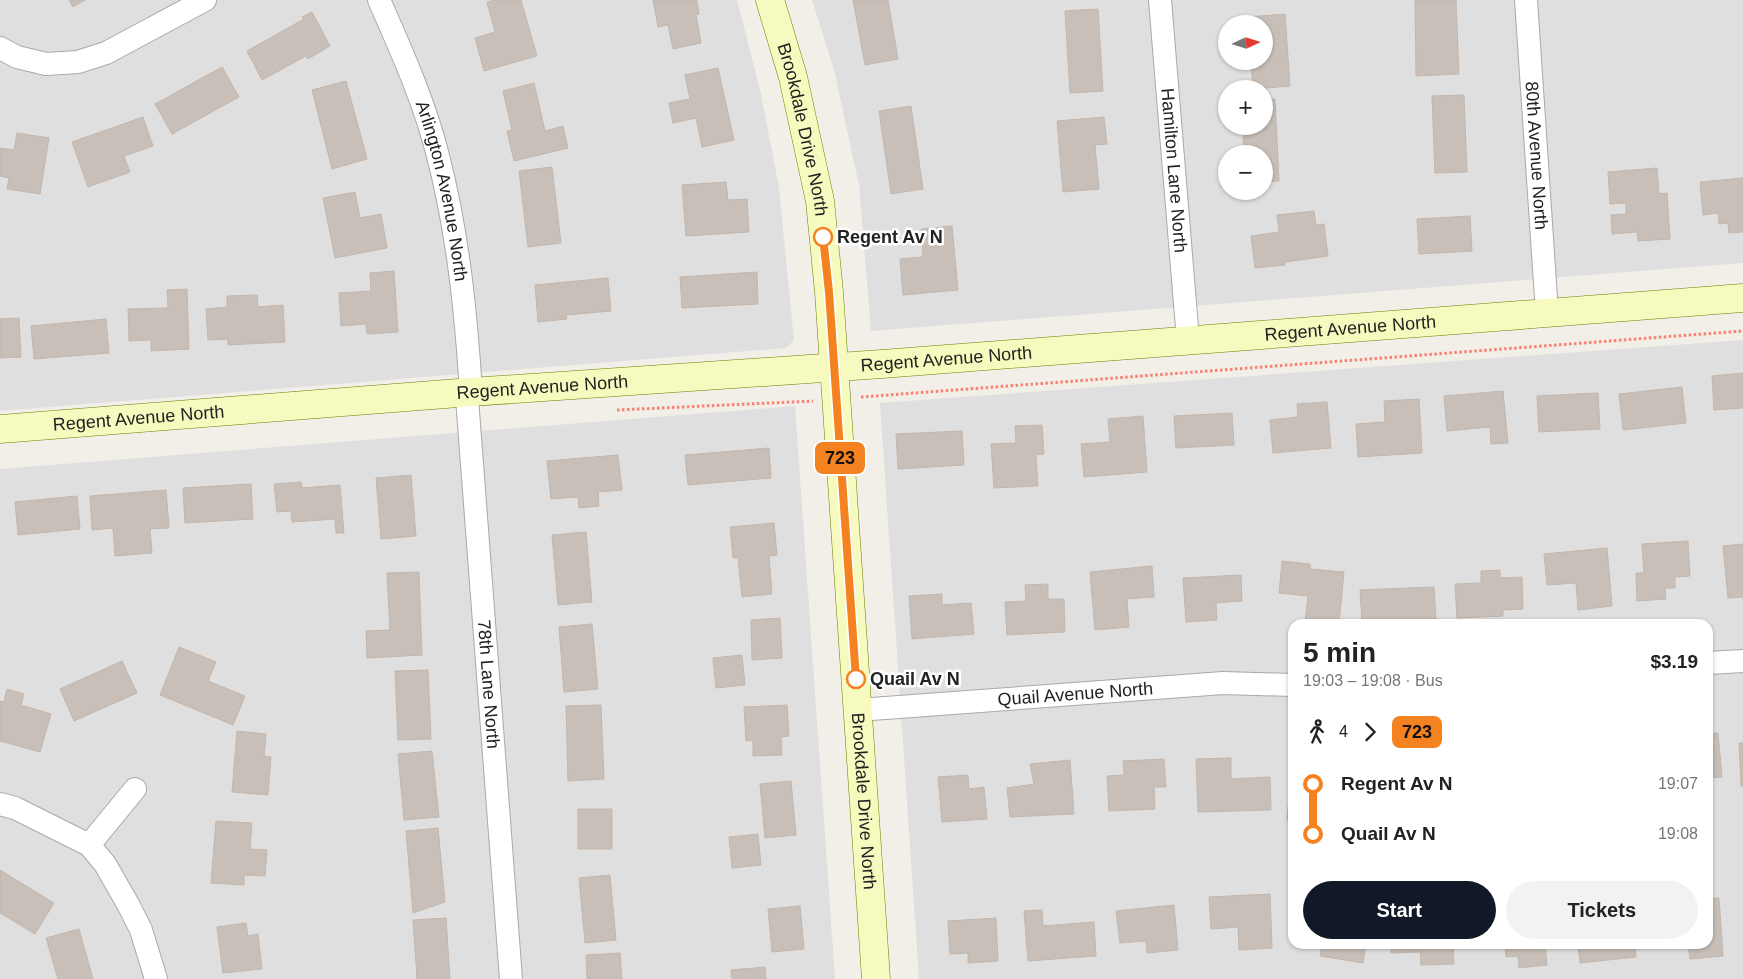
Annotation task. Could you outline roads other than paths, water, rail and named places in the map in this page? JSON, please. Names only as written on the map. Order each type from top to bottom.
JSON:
[{"type":"street","points":[[0,48],[17,57],[46,64],[78,62],[106,53],[205,0]]},
{"type":"street","name":"Arlington Avenue North","points":[[379,0],[411,75],[438,155],[456,238],[466,321],[471,392]]},
{"type":"street","name":"Brookdale Drive North","points":[[770,0],[793,78],[820,201],[829,292],[876,979]]},
{"type":"street","name":"Hamilton Lane North","points":[[1160,0],[1188,340]]},
{"type":"street","name":"80th Avenue North","points":[[1526,0],[1548,313]]},
{"type":"street","name":"Regent Avenue North","points":[[0,429],[471,392],[834,368],[1743,298]]},
{"type":"street","name":"78th Lane North","points":[[471,392],[467,398],[511,979]]},
{"type":"street","points":[[1713,664],[1743,661]]},
{"type":"street","name":"Quail Avenue North","points":[[858,710],[1224,683],[1288,685]]},
{"type":"street","points":[[88,845],[135,789]]},
{"type":"street","points":[[0,804],[31,815],[88,845],[105,864],[141,930],[156,979]]},
{"type":"place","name":"Regent Av N","points":[[823,237]]},
{"type":"place","name":"Quail Av N","points":[[856,679]]}]
